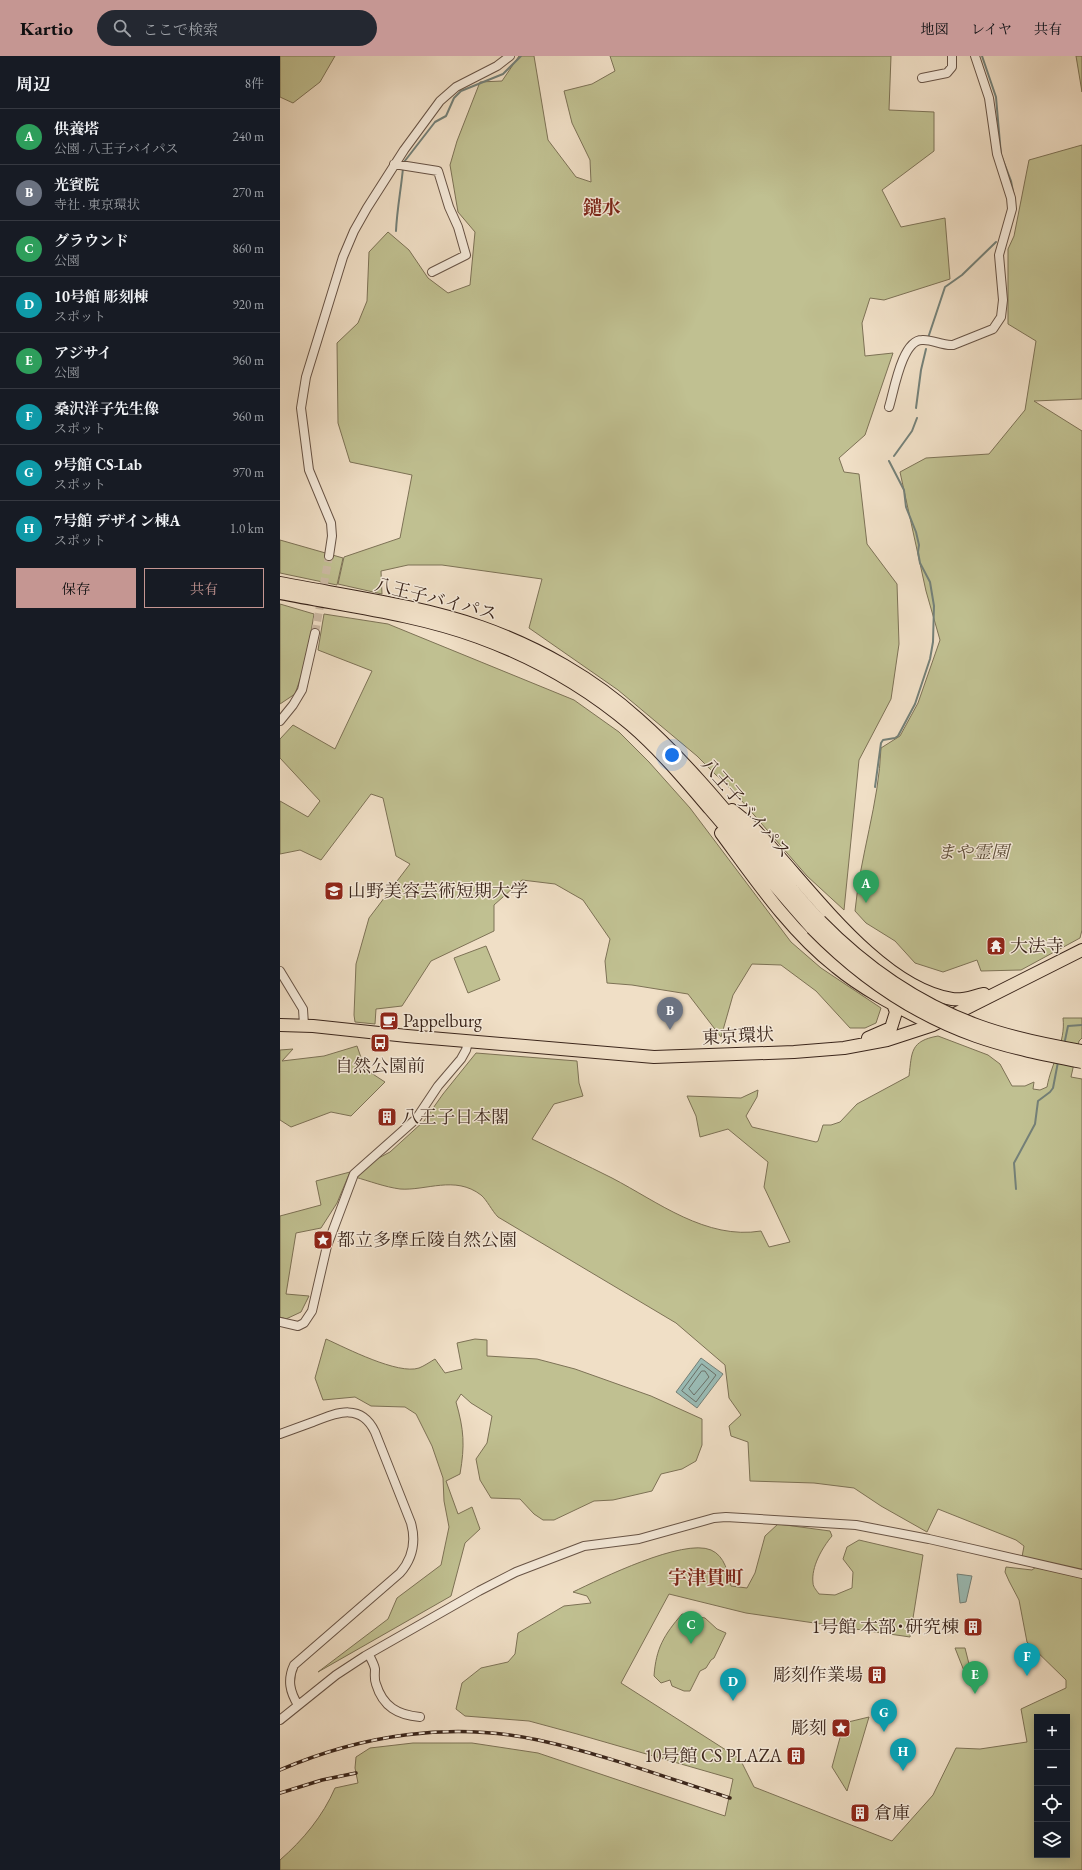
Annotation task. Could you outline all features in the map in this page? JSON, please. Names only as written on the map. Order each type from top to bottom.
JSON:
[{"type":"highway","name":"八王子バイパス","points":[[280,583],[451,618],[502,635],[535,650],[582,677],[612,697],[664,743],[698,780],[843,958],[901,1000],[925,1013],[988,1040],[1036,1053],[1082,1062]]},
{"type":"highway","name":"八王子バイパス","points":[[280,593],[434,624],[477,637],[514,652],[548,669],[606,706],[631,725],[682,777],[816,925],[846,946],[869,966],[904,990],[966,1021],[997,1032],[1082,1051]]},
{"type":"highway","points":[[682,777],[718,830],[758,883],[803,936],[836,968],[893,1004],[933,1025]]},
{"type":"highway","points":[[698,780],[755,830],[821,904],[872,954],[898,975],[928,992],[940,1002],[944,1008],[945,1020]]},
{"type":"highway","name":"東京環状","points":[[280,1025],[304,1025],[468,1042],[654,1057],[793,1052],[844,1048],[887,1040],[933,1025],[1082,950]]},
{"type":"highway","points":[[928,992],[958,1000],[999,992]]},
{"type":"highway","points":[[844,1048],[891,1028],[896,1012],[893,1004]]},
{"type":"street","points":[[329,556],[332,536],[331,523],[307,460],[300,408],[303,387],[348,244],[360,219],[400,165],[445,95],[456,87],[497,66],[510,56]]},
{"type":"street","points":[[922,78],[947,73],[952,67],[952,56]]},
{"type":"street","points":[[889,407],[906,350],[914,342],[922,340],[953,345],[993,329],[1001,316],[1003,300],[999,255],[1012,209],[1011,198],[997,154],[988,98],[976,56]]},
{"type":"street","points":[[400,165],[438,170],[449,207],[466,249],[466,255],[432,272]]},
{"type":"street","points":[[280,720],[296,702],[302,690],[315,633]]},
{"type":"street","points":[[280,971],[303,1009],[304,1025]]},
{"type":"street","points":[[280,1322],[298,1326],[304,1323],[312,1311],[327,1246],[354,1174],[416,1119],[438,1086],[461,1059],[468,1042]]},
{"type":"street","points":[[280,1434],[342,1412],[356,1413],[366,1418],[375,1432],[411,1523],[413,1534],[412,1554],[400,1573],[294,1665],[289,1685],[298,1705]]},
{"type":"street","points":[[280,1720],[336,1675],[479,1591],[534,1565],[584,1546],[639,1539],[714,1518],[726,1517],[856,1525],[929,1539],[1082,1574]]},
{"type":"street","points":[[369,1655],[375,1667],[376,1684],[388,1704],[395,1711],[405,1716],[420,1718]]},
{"type":"green space","points":[[280,56],[335,56],[320,82],[293,103],[280,97]]},
{"type":"green space","points":[[519,56],[534,56],[548,140],[576,177],[591,182],[590,160],[572,123],[564,91],[592,84],[615,71],[610,56],[891,56],[889,110],[934,112],[934,151],[882,190],[901,227],[945,218],[950,279],[884,300],[870,298],[862,323],[865,356],[893,353],[865,435],[839,458],[844,472],[859,474],[867,544],[897,584],[899,644],[891,699],[859,760],[844,910],[807,876],[741,800],[697,756],[618,690],[529,628],[542,579],[442,565],[408,565],[381,571],[382,594],[338,584],[344,557],[400,538],[412,475],[350,462],[338,423],[337,343],[358,323],[367,301],[369,252],[388,232],[409,250],[428,278],[448,293],[470,285],[475,232],[458,212],[450,165],[457,141],[480,82],[502,81]]},
{"type":"green space","points":[[1076,56],[1082,56],[1082,92]]},
{"type":"green space","name":"まや霊園","points":[[1082,145],[1082,399],[1034,401],[1082,431],[1082,930],[1080,938],[1021,970],[981,971],[977,960],[943,972],[915,963],[895,941],[866,923],[855,911],[857,890],[877,789],[881,748],[900,736],[918,703],[940,640],[926,591],[900,472],[926,458],[989,454],[1025,410],[1036,341],[1008,324],[1008,249],[1014,236],[1029,160]]},
{"type":"green space","points":[[280,540],[343,558],[337,585],[280,573]]},
{"type":"green space","points":[[280,604],[314,614],[306,662],[295,694],[280,704]]},
{"type":"green space","points":[[324,614],[388,624],[574,700],[619,732],[649,762],[690,808],[791,942],[821,968],[881,1008],[876,1023],[865,1028],[850,1028],[816,991],[781,965],[752,964],[733,995],[721,1037],[688,994],[632,985],[607,983],[605,961],[610,939],[583,900],[555,884],[522,880],[494,905],[494,931],[431,961],[402,1006],[376,1009],[375,1024],[355,1022],[356,964],[369,918],[410,864],[396,856],[383,798],[371,794],[321,860],[300,850],[280,854],[280,801],[308,817],[320,801],[280,758],[280,739],[293,725],[335,749],[372,671],[318,650]]},
{"type":"green space","points":[[486,946],[500,980],[468,993],[454,958]]},
{"type":"green space","points":[[1063,1018],[1082,1018],[1082,1038],[1079,1041],[1071,1077],[1082,1079],[1082,1571],[1022,1557],[1024,1546],[1016,1540],[938,1509],[927,1532],[881,1506],[854,1488],[814,1483],[750,1481],[748,1442],[731,1436],[729,1426],[741,1415],[729,1398],[725,1365],[676,1323],[498,1217],[483,1197],[471,1189],[461,1186],[440,1185],[400,1189],[355,1177],[371,1162],[390,1152],[424,1121],[443,1094],[476,1053],[577,1061],[579,1083],[583,1096],[554,1104],[532,1139],[612,1178],[665,1208],[702,1225],[721,1230],[741,1232],[761,1231],[769,1247],[790,1242],[764,1187],[768,1162],[728,1129],[700,1137],[696,1116],[687,1096],[741,1098],[758,1090],[757,1097],[746,1116],[752,1127],[816,1142],[818,1141],[823,1125],[831,1125],[840,1122],[857,1104],[909,1076],[914,1049],[922,1041],[929,1038],[938,1036],[988,1055],[1000,1064],[1012,1086],[1025,1086],[1034,1082],[1033,1089],[1040,1090],[1047,1087],[1062,1036]]},
{"type":"green space","points":[[357,1046],[365,1069],[385,1082],[351,1116],[331,1112],[291,1127],[280,1120],[280,1050],[293,1049],[282,1061],[324,1056]]},
{"type":"green space","points":[[350,1172],[337,1203],[321,1228],[296,1233],[286,1294],[309,1296],[301,1312],[286,1319],[280,1317],[280,1216],[321,1205],[316,1181]]},
{"type":"green space","points":[[326,1339],[372,1360],[398,1368],[419,1368],[435,1359],[445,1373],[462,1369],[457,1343],[475,1339],[487,1340],[487,1356],[537,1359],[575,1369],[651,1396],[702,1419],[702,1445],[696,1461],[682,1469],[661,1474],[652,1491],[613,1500],[594,1501],[554,1520],[543,1520],[534,1514],[520,1499],[491,1498],[480,1480],[476,1459],[487,1443],[492,1416],[471,1403],[461,1394],[456,1402],[461,1421],[463,1438],[463,1454],[460,1474],[446,1481],[458,1514],[472,1507],[480,1529],[465,1543],[451,1596],[318,1672],[388,1619],[397,1598],[441,1565],[449,1527],[444,1501],[443,1478],[432,1446],[416,1414],[405,1407],[371,1406],[355,1397],[323,1400],[315,1378]]},
{"type":"green space","points":[[778,1524],[830,1531],[832,1536],[815,1564],[813,1584],[819,1594],[835,1595],[852,1588],[853,1572],[843,1559],[847,1547],[859,1540],[923,1555],[910,1637],[746,1613],[669,1594],[621,1683],[740,1759],[754,1787],[892,1841],[933,1795],[956,1748],[980,1749],[1027,1742],[1021,1709],[1066,1688],[1066,1680],[1027,1642],[1019,1600],[1005,1572],[1006,1567],[1032,1570],[1036,1567],[1082,1578],[1082,1870],[280,1870],[280,1860],[312,1827],[325,1808],[335,1788],[358,1783],[355,1768],[356,1757],[370,1748],[413,1743],[472,1743],[538,1753],[725,1816],[733,1779],[529,1721],[465,1716],[456,1709],[462,1683],[481,1668],[508,1662],[515,1654],[518,1633],[564,1606],[591,1603],[587,1596],[573,1592],[602,1578],[662,1555],[681,1550],[698,1548],[711,1550],[720,1556],[725,1565],[731,1586],[747,1588],[755,1573],[765,1536]]},
{"type":"green space","points":[[682,1614],[705,1618],[717,1629],[726,1633],[714,1658],[706,1668],[700,1671],[690,1691],[684,1691],[672,1686],[670,1680],[661,1683],[654,1676],[657,1657],[662,1642]]},
{"type":"green space","points":[[955,1648],[965,1648],[974,1684],[970,1686]]},
{"type":"green space","points":[[869,1717],[847,1791],[832,1767],[844,1723]]},
{"type":"water","points":[[701,1358],[723,1374],[697,1408],[676,1392]]},
{"type":"water","points":[[957,1574],[972,1576],[966,1602],[960,1603]]},
{"type":"waterway","points":[[404,162],[435,122],[446,116],[454,98],[461,91],[503,74],[521,56]]},
{"type":"waterway","points":[[982,56],[996,97],[1001,155],[1011,181],[1015,202]]},
{"type":"waterway","points":[[396,231],[403,168]]},
{"type":"waterway","points":[[928,338],[945,287],[962,275],[996,242]]},
{"type":"waterway","points":[[916,408],[921,370],[926,349]]},
{"type":"waterway","points":[[894,456],[912,431],[917,418]]},
{"type":"waterway","points":[[875,787],[881,743],[883,740],[898,736],[915,704],[930,659],[933,642],[934,606],[930,582],[920,563],[918,552],[919,545],[916,532],[906,507],[904,490],[889,461]]},
{"type":"waterway","points":[[1064,1045],[1068,1026],[1082,1025]]},
{"type":"waterway","points":[[1016,1189],[1014,1163],[1035,1124],[1038,1101],[1053,1088],[1058,1062]]},
{"type":"tunnel","points":[[315,633],[329,556]]},
{"type":"railway","points":[[280,1770],[342,1748],[374,1740],[439,1732],[505,1734],[538,1740],[587,1752],[730,1798]]},
{"type":"railway","points":[[280,1793],[322,1780],[356,1773]]},
{"type":"place","name":"山野美容芸術短期大学","points":[[334,891]]},
{"type":"place","name":"供養塔","points":[[866,903]]},
{"type":"place","name":"大法寺","points":[[996,946]]},
{"type":"place","name":"Pappelburg","points":[[389,1021]]},
{"type":"place","name":"光賓院","points":[[670,1030]]},
{"type":"place","name":"自然公園前","points":[[380,1043]]},
{"type":"place","name":"八王子日本閣","points":[[387,1117]]},
{"type":"place","name":"都立多摩丘陵自然公園","points":[[323,1240]]},
{"type":"place","name":"1号館 本部･研究棟","points":[[973,1627]]},
{"type":"place","name":"グラウンド","points":[[691,1644]]},
{"type":"place","name":"彫刻作業場","points":[[877,1675]]},
{"type":"place","name":"桑沢洋子先生像","points":[[1027,1676]]},
{"type":"place","name":"アジサイ","points":[[975,1694]]},
{"type":"place","name":"10号館 彫刻棟","points":[[733,1701]]},
{"type":"place","name":"彫刻","points":[[841,1728]]},
{"type":"place","name":"9号館 CS-Lab","points":[[884,1732]]},
{"type":"place","name":"10号館 CS PLAZA","points":[[796,1756]]},
{"type":"place","name":"7号館 デザイン棟A","points":[[903,1771]]},
{"type":"place","name":"倉庫","points":[[860,1813]]},
{"type":"district","name":"鑓水","points":[[602,207]]},
{"type":"district","name":"宇津貫町","points":[[706,1577]]}]
